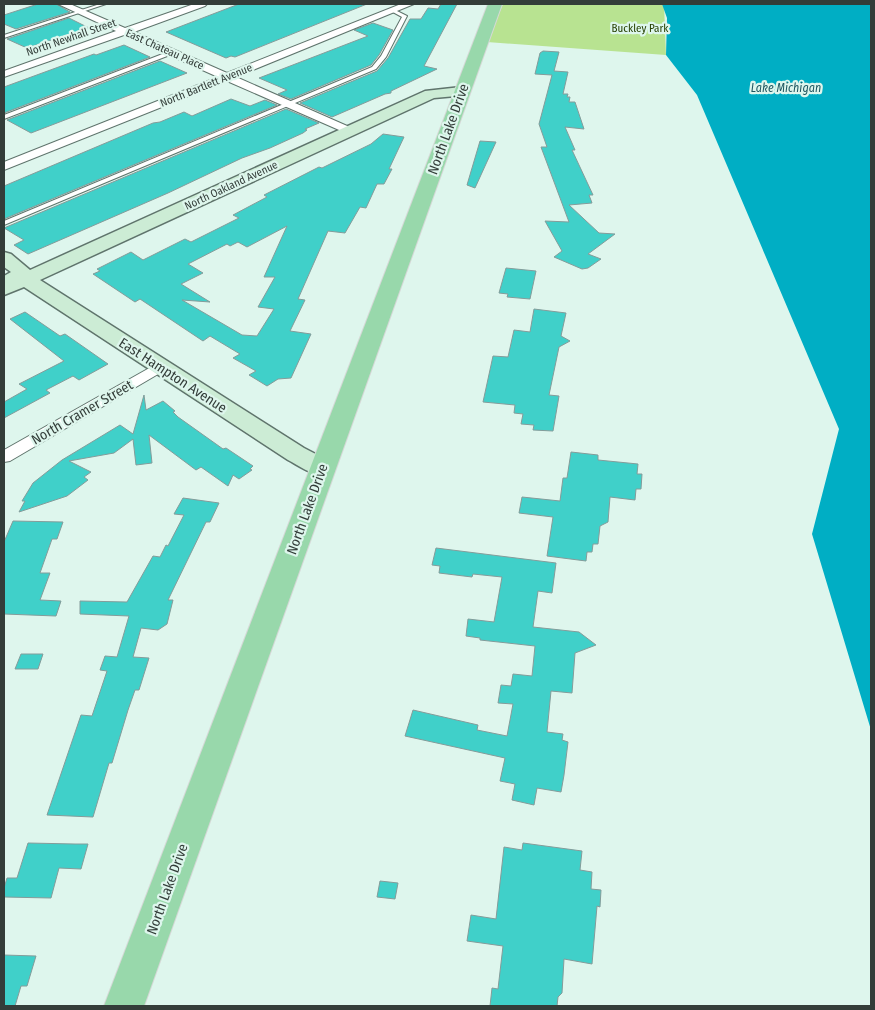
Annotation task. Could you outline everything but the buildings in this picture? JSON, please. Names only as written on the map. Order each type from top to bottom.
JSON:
[{"type":"main road","name":"North Lake Drive","points":[[124,1006],[491,6]]},
{"type":"main road","name":"North Oakland Avenue","points":[[4,289],[14,278],[431,94],[461,92]]},
{"type":"main road","name":"East Hampton Avenue","points":[[4,258],[21,270],[14,278],[160,367],[296,454],[322,468]]},
{"type":"street","name":"East Chateau Place","points":[[63,4],[350,131]]},
{"type":"street","name":"North Newhall Street","points":[[4,74],[202,4]]},
{"type":"street","name":"North Bartlett Avenue","points":[[4,166],[408,4]]},
{"type":"street","name":"North Cramer Street","points":[[4,457],[160,367]]},
{"type":"lane","points":[[4,37],[104,4]]},
{"type":"lane","points":[[4,223],[374,68],[383,57],[405,16],[393,10]]},
{"type":"lane","points":[[4,116],[173,52]]},
{"type":"green space","name":"Buckley Park","points":[[503,4],[664,4],[666,55],[487,42]]},
{"type":"water","name":"Lake Michigan","points":[[662,4],[871,4],[871,730],[812,534],[839,429],[697,95],[666,55],[667,18]]}]
